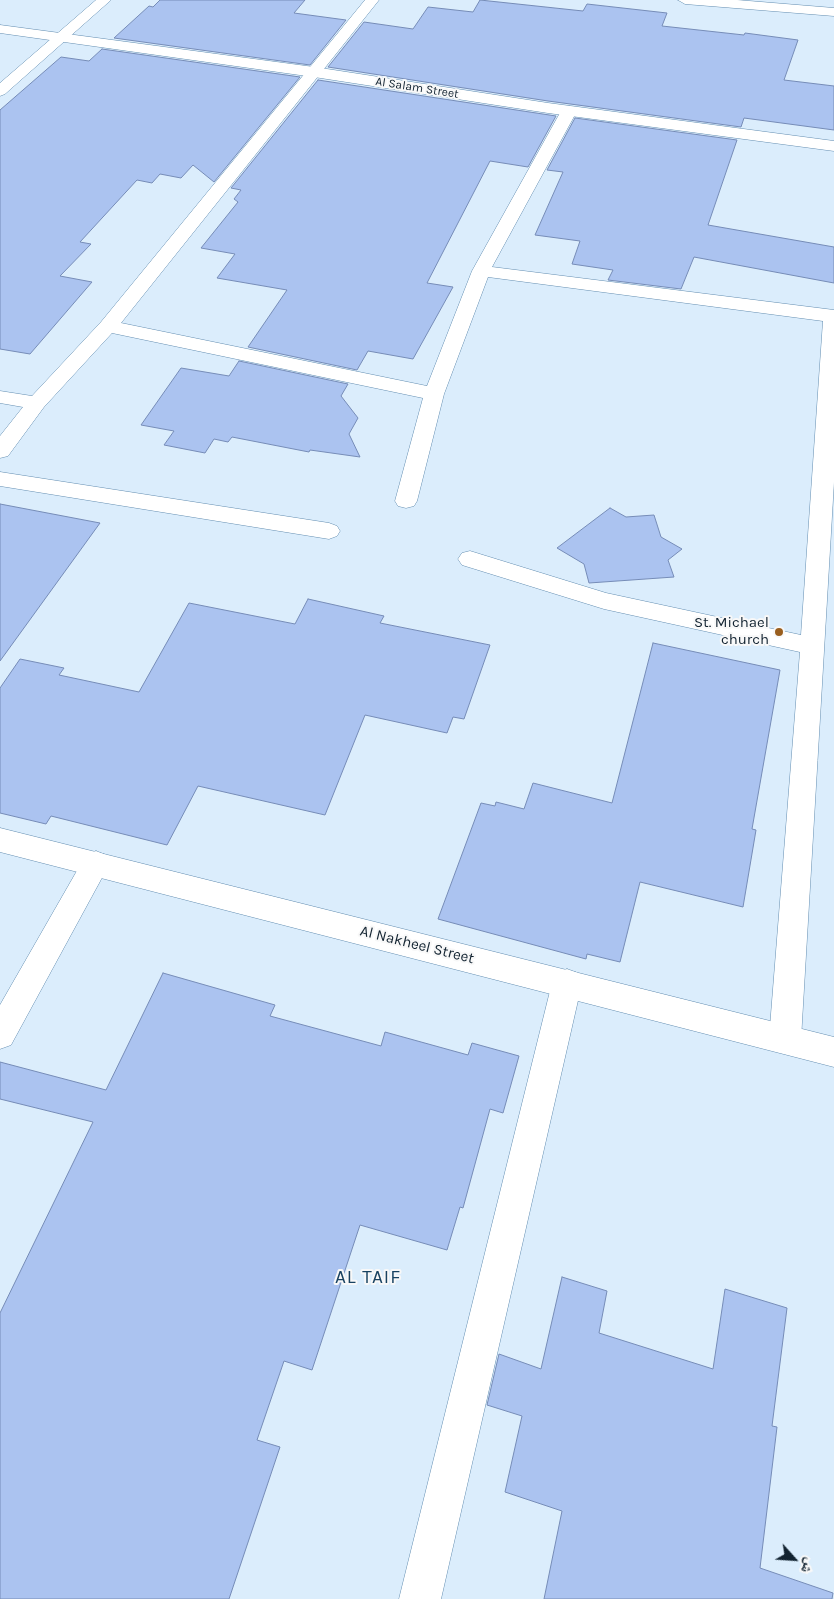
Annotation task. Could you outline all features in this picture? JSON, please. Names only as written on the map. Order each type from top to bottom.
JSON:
[{"type":"street","points":[[0,91],[104,0]]},
{"type":"street","points":[[0,452],[37,403],[108,326],[372,0]]},
{"type":"street","points":[[685,0],[834,12]]},
{"type":"street","name":"Al Salam Street","points":[[0,29],[314,72],[569,111],[834,146]]},
{"type":"street","points":[[406,501],[434,394],[481,271],[569,111]]},
{"type":"street","points":[[481,271],[756,308],[833,316],[813,646],[785,1039]]},
{"type":"street","points":[[108,326],[434,394]]},
{"type":"street","points":[[0,397],[37,403]]},
{"type":"street","points":[[0,478],[330,531]]},
{"type":"street","points":[[470,559],[604,601],[813,646]]},
{"type":"street","name":"Al Nakheel Street","points":[[0,840],[834,1052]]},
{"type":"street","points":[[0,1035],[96,863]]},
{"type":"street","points":[[420,1599],[567,983]]},
{"type":"building","points":[[160,0],[305,0],[294,13],[346,20],[310,65],[114,38],[149,6],[153,7]]},
{"type":"building","points":[[480,0],[583,11],[587,4],[667,13],[662,26],[744,35],[745,33],[798,40],[784,80],[834,86],[834,130],[744,118],[741,127],[548,101],[328,67],[364,22],[413,29],[428,7],[473,12]]},
{"type":"building","points":[[102,49],[300,77],[214,182],[193,165],[181,178],[160,174],[152,183],[137,180],[80,242],[91,244],[60,276],[92,282],[30,354],[0,349],[0,110],[61,57],[89,61]]},
{"type":"building","points":[[318,80],[556,116],[528,167],[490,161],[427,283],[453,287],[413,359],[368,351],[357,370],[248,347],[287,290],[217,278],[235,254],[201,248],[238,202],[234,199],[241,190],[231,188]]},
{"type":"building","points":[[575,118],[737,140],[708,225],[834,247],[834,283],[694,257],[681,289],[608,280],[613,270],[572,264],[580,241],[535,235],[563,172],[547,170]]},
{"type":"building","points":[[239,361],[348,384],[341,396],[358,418],[349,434],[360,457],[310,450],[309,452],[232,437],[228,442],[214,439],[205,453],[164,445],[174,431],[141,425],[181,368],[229,376]]},
{"type":"building","points":[[0,504],[100,523],[0,661]]},
{"type":"building","points":[[610,508],[626,517],[654,515],[661,537],[682,549],[668,560],[674,577],[589,583],[584,564],[557,548]]},
{"type":"building","points":[[308,599],[384,616],[380,623],[490,645],[464,719],[453,717],[447,733],[365,715],[325,815],[198,786],[167,845],[51,816],[46,824],[0,813],[0,688],[20,659],[64,668],[59,675],[139,692],[189,603],[295,624]]},
{"type":"building","points":[[653,643],[780,670],[752,829],[756,830],[743,907],[640,882],[620,962],[587,954],[586,959],[438,919],[481,803],[495,806],[496,802],[524,809],[533,783],[612,803]]},
{"type":"building","points":[[163,973],[275,1005],[270,1016],[381,1046],[385,1032],[468,1055],[472,1043],[519,1056],[503,1113],[490,1109],[463,1208],[460,1207],[447,1250],[360,1225],[312,1370],[284,1361],[257,1440],[280,1447],[229,1599],[0,1599],[0,1313],[93,1122],[0,1099],[0,1062],[106,1090]]},
{"type":"building","points":[[562,1277],[607,1291],[599,1333],[713,1369],[725,1289],[787,1308],[772,1426],[777,1427],[760,1568],[833,1593],[832,1599],[544,1599],[562,1511],[505,1492],[522,1416],[487,1405],[499,1354],[541,1369]]},
{"type":"place","name":"St. Michael church","points":[[779,632]]},
{"type":"district","name":"AL TAIF","points":[[368,1278]]}]
